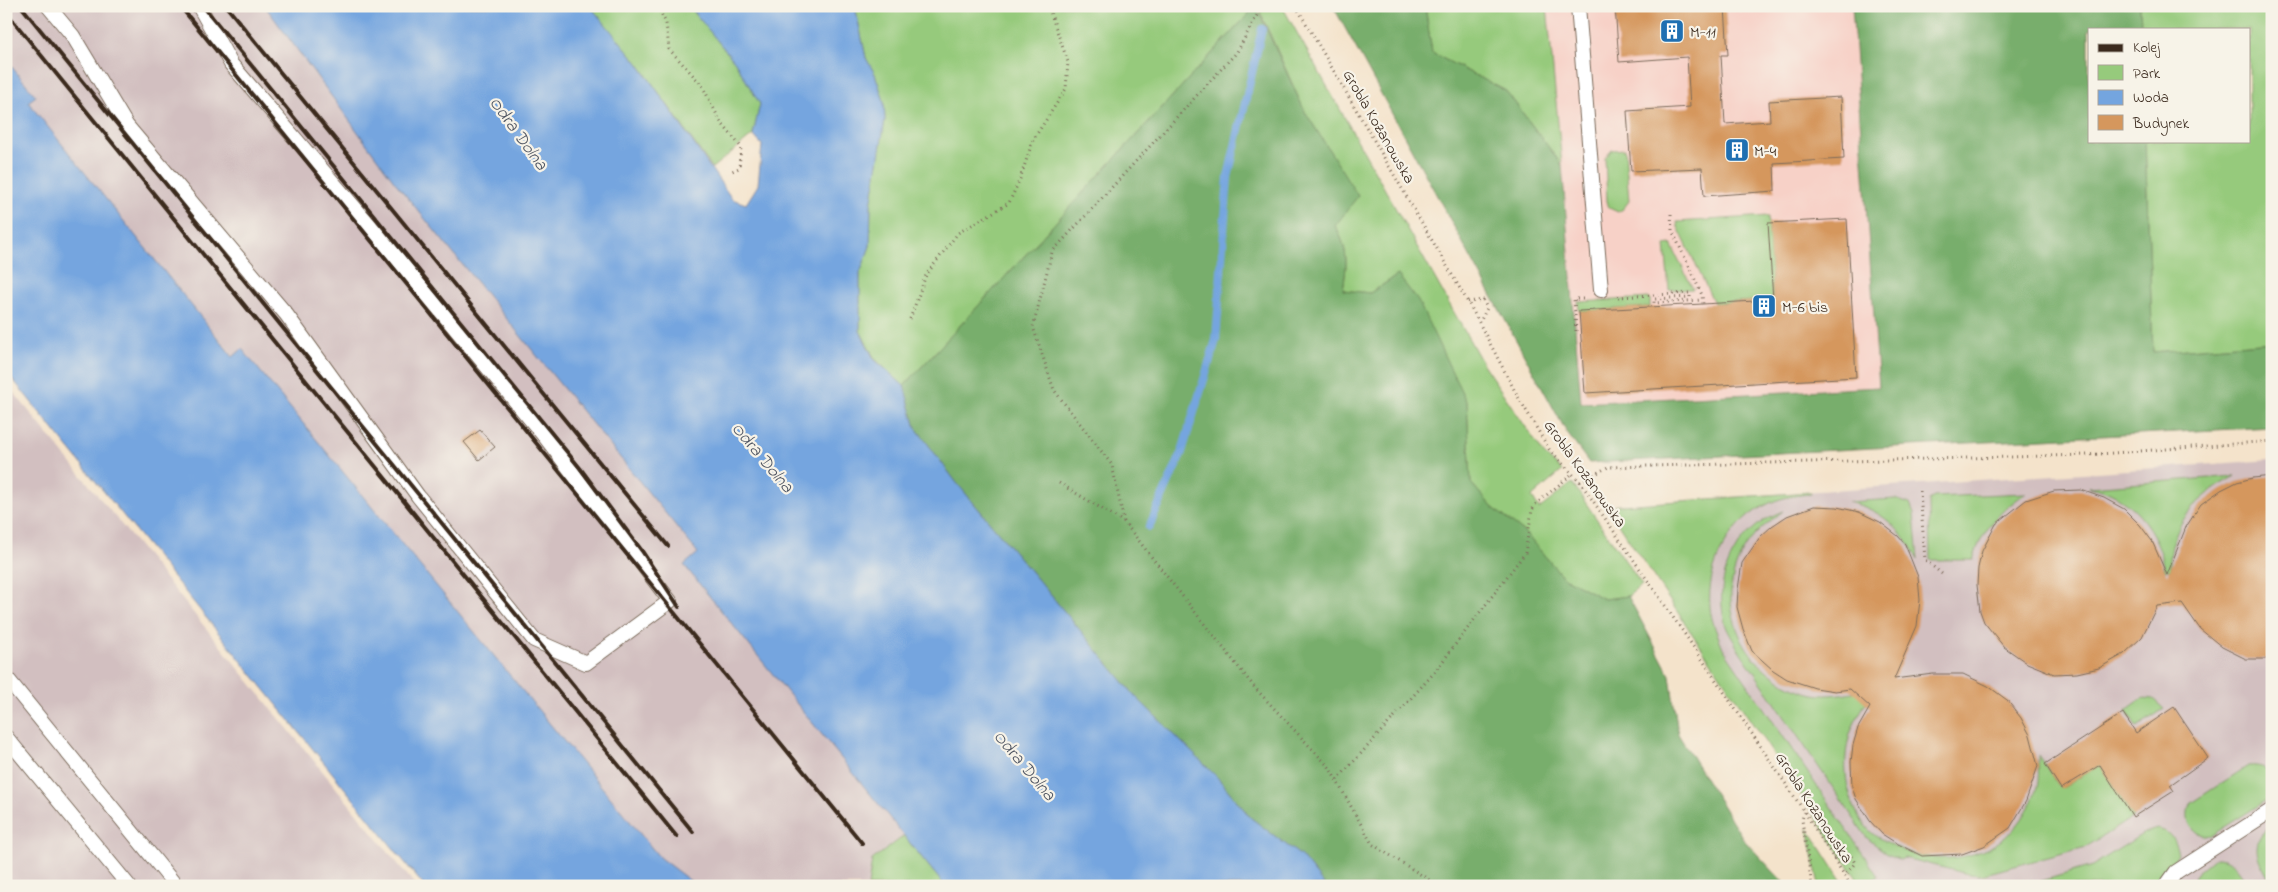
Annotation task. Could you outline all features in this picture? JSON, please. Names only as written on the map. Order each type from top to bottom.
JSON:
[{"type":"lane","points":[[48,6],[74,36],[127,126],[286,314],[418,496],[534,640],[586,663],[670,601],[540,431],[367,222],[231,64],[199,6]]},
{"type":"lane","points":[[1578,6],[1601,290]]},
{"type":"lane","points":[[6,676],[176,886]]},
{"type":"lane","points":[[6,737],[129,886]]},
{"type":"lane","points":[[2166,886],[2176,872],[2272,810]]},
{"type":"path","points":[[657,6],[666,23],[669,49],[702,85],[720,121],[741,147],[739,168],[730,172]]},
{"type":"path","points":[[910,319],[926,275],[958,233],[1008,203],[1020,179],[1033,140],[1066,89],[1068,62],[1048,6]]},
{"type":"path","points":[[1124,522],[1112,465],[1054,390],[1033,327],[1052,252],[1237,52],[1262,6]]},
{"type":"path","name":"Grobla Kozanowska","points":[[1296,6],[1480,322],[1517,395],[1549,449],[1580,482],[1804,811],[1852,886]]},
{"type":"path","points":[[1599,6],[1605,9],[1610,6]]},
{"type":"path","points":[[1648,295],[1690,293],[1690,297],[1654,299],[1654,303],[1702,302],[1702,295],[1672,230],[1671,214]]},
{"type":"path","points":[[1468,302],[1483,300],[1487,308],[1480,322]]},
{"type":"path","points":[[1580,482],[1608,467],[2087,455],[2272,441]]},
{"type":"path","points":[[1337,780],[1439,666],[1525,552],[1532,510],[1536,504],[1572,474]]},
{"type":"path","points":[[1058,483],[1124,522],[1255,688],[1329,767],[1372,844],[1439,886]]},
{"type":"path","points":[[1920,491],[1925,560],[1942,574]]},
{"type":"path","points":[[1804,811],[1802,820],[1812,886]]},
{"type":"path","points":[[1833,858],[1850,854],[1855,863],[1845,876]]},
{"type":"shaded area","points":[[6,6],[265,6],[394,181],[699,554],[684,565],[945,886],[697,886],[660,858],[242,349],[234,357],[27,102],[35,96],[6,60]]},
{"type":"shaded area","points":[[1333,6],[2272,6],[2272,394],[1567,433]]},
{"type":"shaded area","points":[[6,383],[416,886],[6,886]]},
{"type":"shaded area","points":[[2272,460],[2272,886],[1876,886],[1616,505]]},
{"type":"green space","points":[[590,6],[689,6],[735,62],[760,104],[753,135],[712,168],[638,63]]},
{"type":"green space","points":[[855,6],[1256,6],[904,386],[875,359],[860,331],[860,273],[870,246],[871,205],[885,120],[884,101],[875,74],[866,58]]},
{"type":"green space","points":[[1256,6],[1304,110],[1358,196],[1335,226],[1343,242],[1346,257],[1343,290],[1370,293],[1398,275],[1418,301],[1467,403],[1471,483],[1492,507],[1525,533],[1563,577],[1604,599],[1628,596],[1670,675],[1678,734],[1744,840],[1787,886],[1325,886],[1301,856],[1251,818],[1217,777],[1136,697],[956,482],[916,428],[904,386]]},
{"type":"green space","points":[[1264,6],[1282,6],[1483,364],[1544,454],[1562,471],[1532,497],[1539,509],[1572,483],[1642,585],[1628,596],[1604,599],[1563,577],[1525,533],[1492,507],[1471,483],[1467,403],[1398,275],[1370,293],[1343,290],[1346,257],[1343,242],[1335,226],[1357,196],[1304,110],[1260,12]]},
{"type":"green space","points":[[1333,6],[1425,6],[1432,53],[1506,91],[1562,165],[1581,403],[1879,387],[1852,6],[2140,6],[2141,28],[2088,28],[2088,142],[2145,142],[2153,352],[2272,342],[2272,427],[1589,463],[1567,433]]},
{"type":"green space","points":[[1425,6],[1547,6],[1562,165],[1506,91],[1432,53]]},
{"type":"green space","points":[[2140,6],[2272,6],[2272,342],[2153,352],[2145,142],[2250,142],[2250,28],[2141,28]]},
{"type":"green space","points":[[1625,149],[1629,201],[1618,212],[1609,208],[1607,201],[1605,158],[1612,150]]},
{"type":"green space","points":[[1768,216],[1773,300],[1714,303],[1677,222]]},
{"type":"green space","points":[[1671,244],[1693,289],[1669,290],[1665,245]]},
{"type":"green space","points":[[1650,298],[1650,307],[1579,311],[1578,302]]},
{"type":"green space","points":[[2236,476],[2209,493],[2188,513],[2174,539],[2170,570],[2165,570],[2162,555],[2156,541],[2140,516],[2117,497],[2089,487]]},
{"type":"green space","points":[[1811,492],[1811,494],[1780,499],[1770,503],[1756,511],[1733,532],[1717,560],[1712,575],[1710,607],[1715,628],[1723,648],[1878,876],[1872,880],[1876,886],[1862,886],[1606,506]]},
{"type":"green space","points":[[2026,493],[2008,506],[1994,521],[1982,539],[1973,560],[1930,560],[1929,500],[1934,497]]},
{"type":"green space","points":[[1895,499],[1910,504],[1914,514],[1918,560],[1905,539],[1890,522],[1871,510],[1848,502]]},
{"type":"green space","points":[[1783,511],[1756,534],[1743,551],[1734,574],[1731,597],[1734,619],[1742,640],[1755,659],[1772,675],[1791,687],[1820,695],[1860,691],[1867,701],[1851,731],[1846,754],[1846,766],[1849,791],[1853,803],[1858,815],[1873,834],[1906,851],[1942,858],[1960,857],[1995,845],[2022,819],[2030,806],[2038,781],[2038,755],[2061,789],[2100,765],[2133,817],[2086,847],[1981,875],[1968,874],[1904,858],[1900,860],[1886,853],[1867,838],[1737,647],[1725,623],[1722,588],[1732,555],[1741,541],[1753,529]]},
{"type":"green space","points":[[2143,698],[2153,699],[2164,709],[2137,727],[2126,710]]},
{"type":"green space","points":[[2248,766],[2262,767],[2267,770],[2272,783],[2272,797],[2212,835],[2199,834],[2195,831],[2191,826],[2188,815],[2191,803]]},
{"type":"green space","points":[[2272,826],[2272,883],[2259,860],[2257,846],[2264,832]]},
{"type":"green space","points":[[1808,828],[1845,886],[1819,886]]},
{"type":"green space","points":[[2157,829],[2169,834],[2178,853],[2159,886],[2025,886],[2092,866],[2144,833]]},
{"type":"green space","points":[[904,836],[945,886],[868,886],[872,860]]},
{"type":"green space","points":[[2215,858],[2227,860],[2231,863],[2249,886],[2187,886],[2198,872]]},
{"type":"water","name":"Odra Dolna","points":[[265,6],[590,6],[638,63],[732,199],[746,204],[758,185],[762,145],[753,135],[760,104],[735,62],[689,6],[855,6],[866,58],[875,74],[884,101],[885,120],[871,205],[870,246],[860,273],[860,331],[874,359],[904,386],[916,428],[956,482],[1136,697],[1217,777],[1251,818],[1301,856],[1325,886],[945,886],[684,565],[698,553],[394,181]]},
{"type":"water","points":[[6,60],[36,96],[28,102],[233,357],[242,349],[660,858],[697,886],[424,886],[6,371]]},
{"type":"building","name":"M-4","points":[[1615,6],[1725,6],[1728,55],[1721,55],[1725,124],[1770,121],[1769,101],[1841,97],[1844,159],[1774,163],[1775,191],[1704,196],[1702,168],[1631,171],[1627,111],[1690,107],[1687,57],[1619,62]]},
{"type":"building","name":"M-6 bis","points":[[1847,219],[1856,377],[1585,393],[1579,311],[1773,300],[1768,223]]},
{"type":"building","points":[[480,430],[495,447],[479,460],[464,442]]},
{"type":"building","points":[[2272,476],[2272,659],[2246,659],[2222,647],[2200,629],[2182,603],[2157,606],[2142,637],[2124,654],[2099,668],[2077,673],[2054,674],[2027,663],[2004,647],[1984,622],[1980,611],[1977,585],[1982,551],[1996,524],[2026,500],[2054,491],[2081,490],[2104,498],[2124,509],[2140,525],[2152,541],[2167,575],[2186,527],[2201,504],[2221,490],[2237,482]]},
{"type":"building","points":[[1814,506],[1837,507],[1859,512],[1880,522],[1905,544],[1918,577],[1920,600],[1917,626],[1894,679],[1933,674],[1963,674],[1988,686],[2007,700],[2021,718],[2030,735],[2038,766],[2026,801],[2010,828],[1984,846],[1962,854],[1922,856],[1882,834],[1870,821],[1856,799],[1852,787],[1851,762],[1853,745],[1858,728],[1870,707],[1850,689],[1835,691],[1815,688],[1787,679],[1773,670],[1752,651],[1737,607],[1742,563],[1760,537],[1772,526],[1787,516]]},
{"type":"building","points":[[2174,707],[2208,758],[2170,785],[2174,791],[2133,817],[2100,765],[2061,789],[2045,764],[2123,713],[2136,733]]},
{"type":"waterway","points":[[1149,527],[1181,455],[1216,340],[1228,177],[1262,29]]},
{"type":"railway","points":[[21,6],[693,832]]},
{"type":"railway","points":[[180,6],[862,843]]},
{"type":"railway","points":[[203,6],[580,468],[642,551],[679,607]]},
{"type":"railway","points":[[226,6],[668,546]]},
{"type":"railway","points":[[6,12],[677,837]]},
{"type":"place","name":"M-11","points":[[1672,31]]},
{"type":"place","name":"M-4","points":[[1737,150]]},
{"type":"place","name":"M-6 bis","points":[[1764,306]]}]
